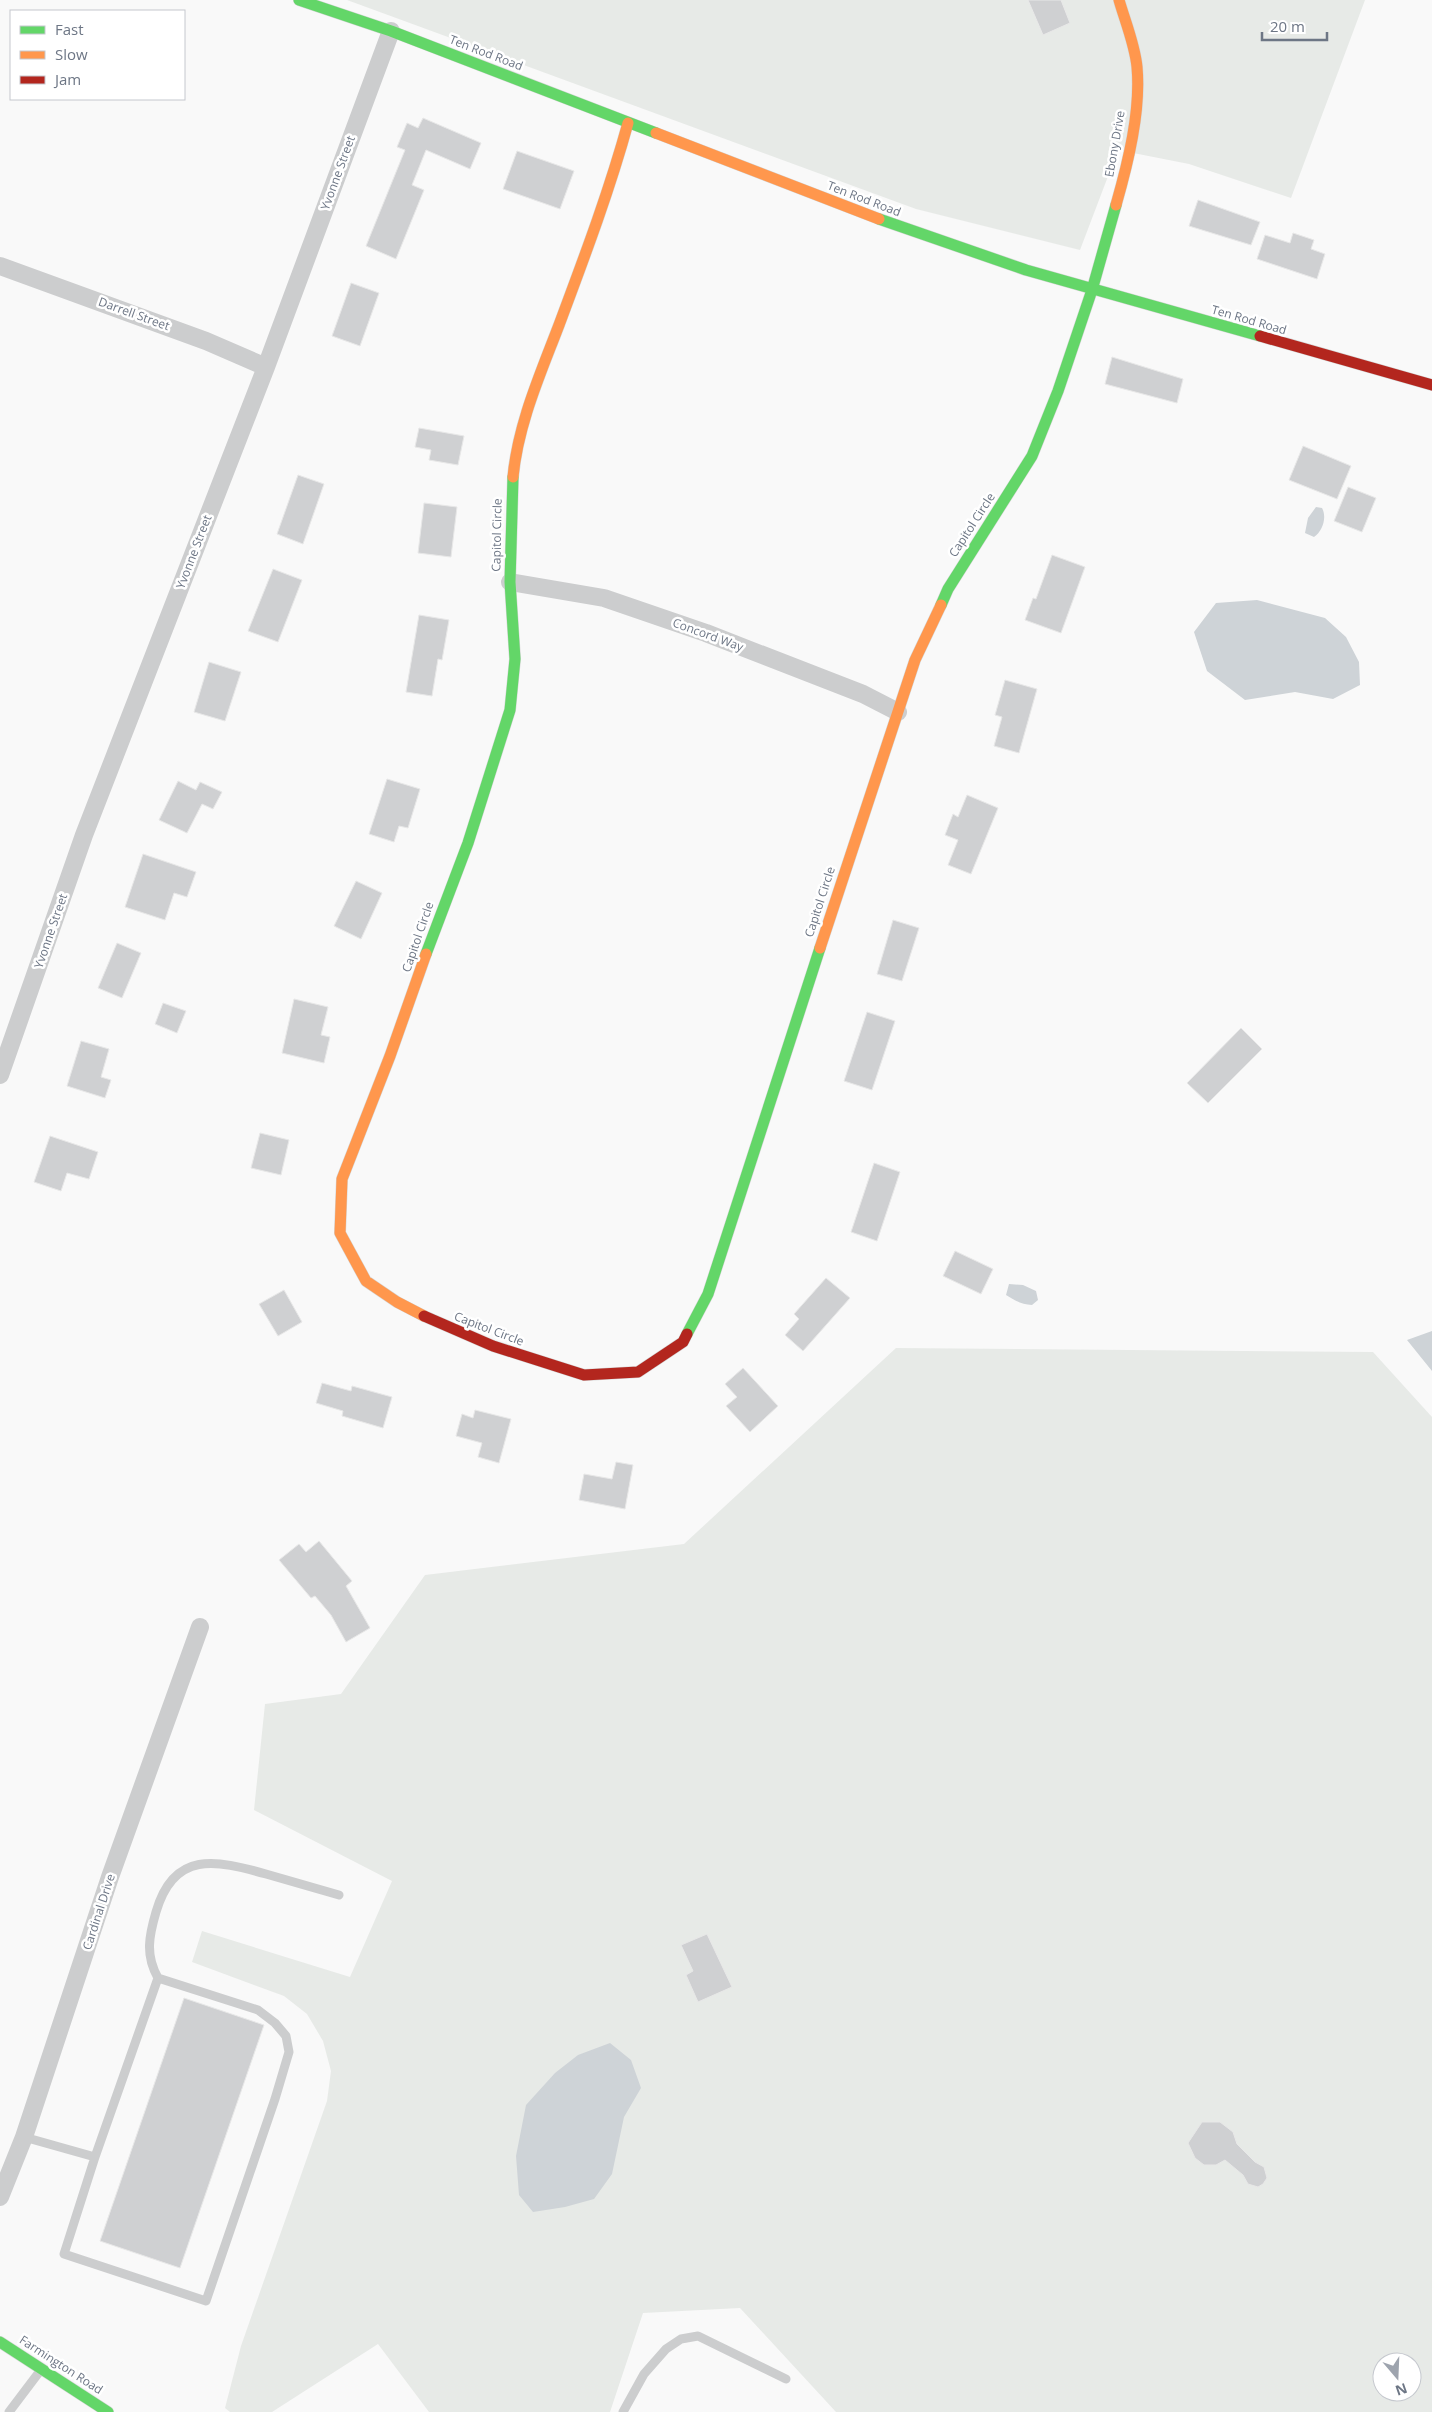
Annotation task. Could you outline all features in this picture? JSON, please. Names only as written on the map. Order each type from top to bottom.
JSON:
[{"type":"main road","name":"Ten Rod Road","points":[[299,0],[391,31],[910,231],[1092,290],[1429,382]]},
{"type":"main road","name":"Ebony Drive","points":[[1092,290],[1124,177],[1135,118],[1137,67],[1119,0]]},
{"type":"main road","name":"Capitol Circle","points":[[628,123],[610,187],[528,406],[516,449],[511,502],[510,582],[515,659],[510,710],[496,760],[468,843],[451,884],[390,1056],[342,1179],[340,1233],[366,1280],[397,1302],[444,1326],[543,1364],[584,1375],[638,1372],[682,1342],[704,1302],[726,1244],[885,746],[915,660],[948,588],[1032,456],[1058,391],[1092,290]]},
{"type":"main road","name":"Farmington Road","points":[[0,2342],[108,2412]]},
{"type":"street","name":"Yvonne Street","points":[[0,1075],[84,835],[266,367],[391,31]]},
{"type":"street","name":"Darrell Street","points":[[0,266],[206,341],[266,367]]},
{"type":"street","name":"Concord Way","points":[[510,582],[604,598],[706,633],[863,694],[898,712]]},
{"type":"street","name":"Cardinal Drive","points":[[0,2197],[24,2137],[110,1877],[200,1627]]},
{"type":"lane","points":[[158,1978],[258,2010],[275,2023],[286,2036],[289,2052],[275,2100],[206,2301],[64,2254],[95,2157],[158,1978],[149,1957],[148,1940],[162,1893],[175,1876],[190,1866],[209,1862],[230,1864],[339,1894]]},
{"type":"lane","points":[[24,2137],[95,2157]]},
{"type":"lane","points":[[623,2412],[644,2374],[666,2349],[681,2339],[698,2336],[786,2378]]},
{"type":"lane","points":[[9,2412],[41,2368]]},
{"type":"shaded area","points":[[347,0],[1365,0],[1291,198],[1189,164],[1118,150],[1080,250],[916,209]]},
{"type":"shaded area","points":[[1316,507],[1322,508],[1324,520],[1322,528],[1314,537],[1305,533],[1308,518]]},
{"type":"shaded area","points":[[1257,600],[1325,618],[1346,637],[1359,662],[1360,685],[1333,699],[1295,692],[1245,700],[1207,671],[1194,632],[1216,603]]},
{"type":"shaded area","points":[[1009,1284],[1023,1285],[1036,1291],[1038,1300],[1032,1305],[1028,1305],[1012,1299],[1006,1295]]},
{"type":"shaded area","points":[[1432,1331],[1432,1371],[1407,1340]]},
{"type":"shaded area","points":[[896,1348],[1373,1352],[1432,1417],[1432,2412],[836,2412],[740,2308],[643,2313],[610,2412],[429,2412],[378,2344],[272,2412],[230,2412],[225,2408],[241,2346],[327,2101],[331,2071],[323,2041],[307,2014],[284,1996],[192,1962],[202,1931],[350,1977],[392,1881],[254,1810],[265,1704],[341,1694],[425,1575],[684,1544]]},
{"type":"shaded area","points":[[610,2043],[631,2060],[641,2088],[624,2117],[612,2174],[594,2199],[565,2207],[533,2212],[519,2195],[516,2156],[526,2105],[555,2073],[578,2055]]},
{"type":"building","points":[[1028,0],[1061,0],[1070,23],[1043,35]]},
{"type":"building","points":[[423,118],[481,143],[470,169],[426,150],[412,185],[424,190],[396,259],[366,246],[405,150],[397,147],[407,123],[418,128]]},
{"type":"building","points":[[517,151],[574,171],[560,209],[503,189]]},
{"type":"building","points":[[1198,200],[1260,222],[1251,245],[1189,226]]},
{"type":"building","points":[[1293,233],[1314,240],[1311,249],[1325,254],[1317,279],[1257,259],[1265,235],[1290,243]]},
{"type":"building","points":[[351,283],[379,293],[360,346],[332,336]]},
{"type":"building","points":[[1112,357],[1183,379],[1177,403],[1105,384]]},
{"type":"building","points":[[419,428],[464,436],[458,465],[429,460],[431,450],[415,447]]},
{"type":"building","points":[[1303,446],[1351,466],[1337,499],[1289,480]]},
{"type":"building","points":[[298,475],[324,484],[303,544],[277,534]]},
{"type":"building","points":[[1348,487],[1376,498],[1362,532],[1334,521]]},
{"type":"building","points":[[424,503],[457,507],[451,557],[418,553]]},
{"type":"building","points":[[1052,555],[1085,567],[1061,633],[1025,620],[1033,598],[1036,599]]},
{"type":"building","points":[[273,569],[302,580],[278,642],[248,631]]},
{"type":"building","points":[[419,615],[449,620],[442,660],[438,659],[432,696],[406,692]]},
{"type":"building","points":[[209,662],[241,672],[225,721],[194,712]]},
{"type":"building","points":[[1005,680],[1037,689],[1019,753],[994,746],[1002,717],[995,715]]},
{"type":"building","points":[[387,779],[420,789],[408,828],[399,826],[394,842],[369,834]]},
{"type":"building","points":[[178,781],[196,790],[200,782],[222,792],[213,809],[202,804],[187,833],[159,820]]},
{"type":"building","points":[[967,795],[998,808],[971,874],[948,865],[958,840],[945,835],[953,814],[958,817]]},
{"type":"building","points":[[143,854],[196,872],[187,897],[174,893],[165,920],[125,907]]},
{"type":"building","points":[[356,881],[382,893],[361,939],[334,926]]},
{"type":"building","points":[[893,920],[919,928],[902,981],[877,974]]},
{"type":"building","points":[[117,943],[141,953],[122,998],[98,988]]},
{"type":"building","points":[[294,999],[328,1007],[321,1035],[330,1037],[324,1063],[282,1053]]},
{"type":"building","points":[[163,1003],[186,1011],[177,1033],[155,1024]]},
{"type":"building","points":[[867,1012],[895,1021],[872,1090],[844,1081]]},
{"type":"building","points":[[1241,1028],[1262,1049],[1208,1103],[1187,1083]]},
{"type":"building","points":[[81,1041],[109,1049],[101,1077],[111,1080],[105,1098],[67,1086]]},
{"type":"building","points":[[260,1133],[289,1140],[281,1175],[251,1168]]},
{"type":"building","points":[[50,1136],[98,1152],[89,1179],[67,1173],[61,1191],[34,1182]]},
{"type":"building","points":[[874,1163],[900,1172],[877,1241],[851,1232]]},
{"type":"building","points":[[955,1251],[993,1269],[981,1294],[943,1276]]},
{"type":"building","points":[[826,1278],[850,1298],[803,1351],[785,1335],[799,1319],[794,1314]]},
{"type":"building","points":[[284,1290],[302,1322],[278,1336],[259,1304]]},
{"type":"building","points":[[743,1368],[778,1406],[750,1432],[726,1406],[737,1397],[725,1384]]},
{"type":"building","points":[[322,1383],[351,1391],[352,1386],[392,1397],[383,1428],[342,1416],[343,1411],[316,1403]]},
{"type":"building","points":[[475,1410],[511,1419],[499,1463],[478,1457],[482,1443],[456,1436],[462,1414],[473,1418]]},
{"type":"building","points":[[616,1462],[633,1465],[625,1509],[579,1500],[584,1474],[612,1479]]},
{"type":"building","points":[[319,1541],[352,1581],[346,1586],[370,1628],[346,1642],[331,1615],[315,1596],[311,1598],[279,1560],[299,1544],[306,1552]]},
{"type":"building","points":[[707,1934],[732,1987],[698,2002],[686,1975],[693,1971],[681,1945]]},
{"type":"building","points":[[184,1998],[264,2025],[180,2268],[100,2241]]},
{"type":"building","points":[[1202,2122],[1220,2122],[1233,2132],[1237,2144],[1255,2162],[1264,2167],[1267,2178],[1263,2184],[1258,2187],[1248,2184],[1243,2175],[1225,2160],[1216,2165],[1204,2165],[1195,2158],[1188,2143]]},
{"type":"traffic: fast","points":[[299,0],[391,31],[656,133]]},
{"type":"traffic: fast","points":[[941,605],[948,589],[1032,456],[1058,391],[1092,290],[1116,205]]},
{"type":"traffic: fast","points":[[879,219],[1026,270],[1260,336]]},
{"type":"traffic: fast","points":[[426,954],[468,843],[510,710],[515,659],[510,582],[513,477]]},
{"type":"traffic: fast","points":[[687,1334],[708,1294],[820,948]]},
{"type":"traffic: fast","points":[[0,2342],[108,2412]]},
{"type":"traffic: slow","points":[[1116,205],[1132,137],[1138,84],[1134,50],[1119,0]]},
{"type":"traffic: slow","points":[[513,477],[520,438],[537,381],[596,225],[628,123]]},
{"type":"traffic: slow","points":[[656,133],[879,219]]},
{"type":"traffic: slow","points":[[820,948],[915,660],[941,605]]},
{"type":"traffic: slow","points":[[424,1316],[397,1302],[366,1281],[340,1233],[342,1179],[390,1056],[426,954]]},
{"type":"traffic: jam","points":[[1260,336],[1432,385]]},
{"type":"traffic: jam","points":[[424,1316],[493,1346],[584,1375],[638,1372],[683,1342],[687,1334]]}]
